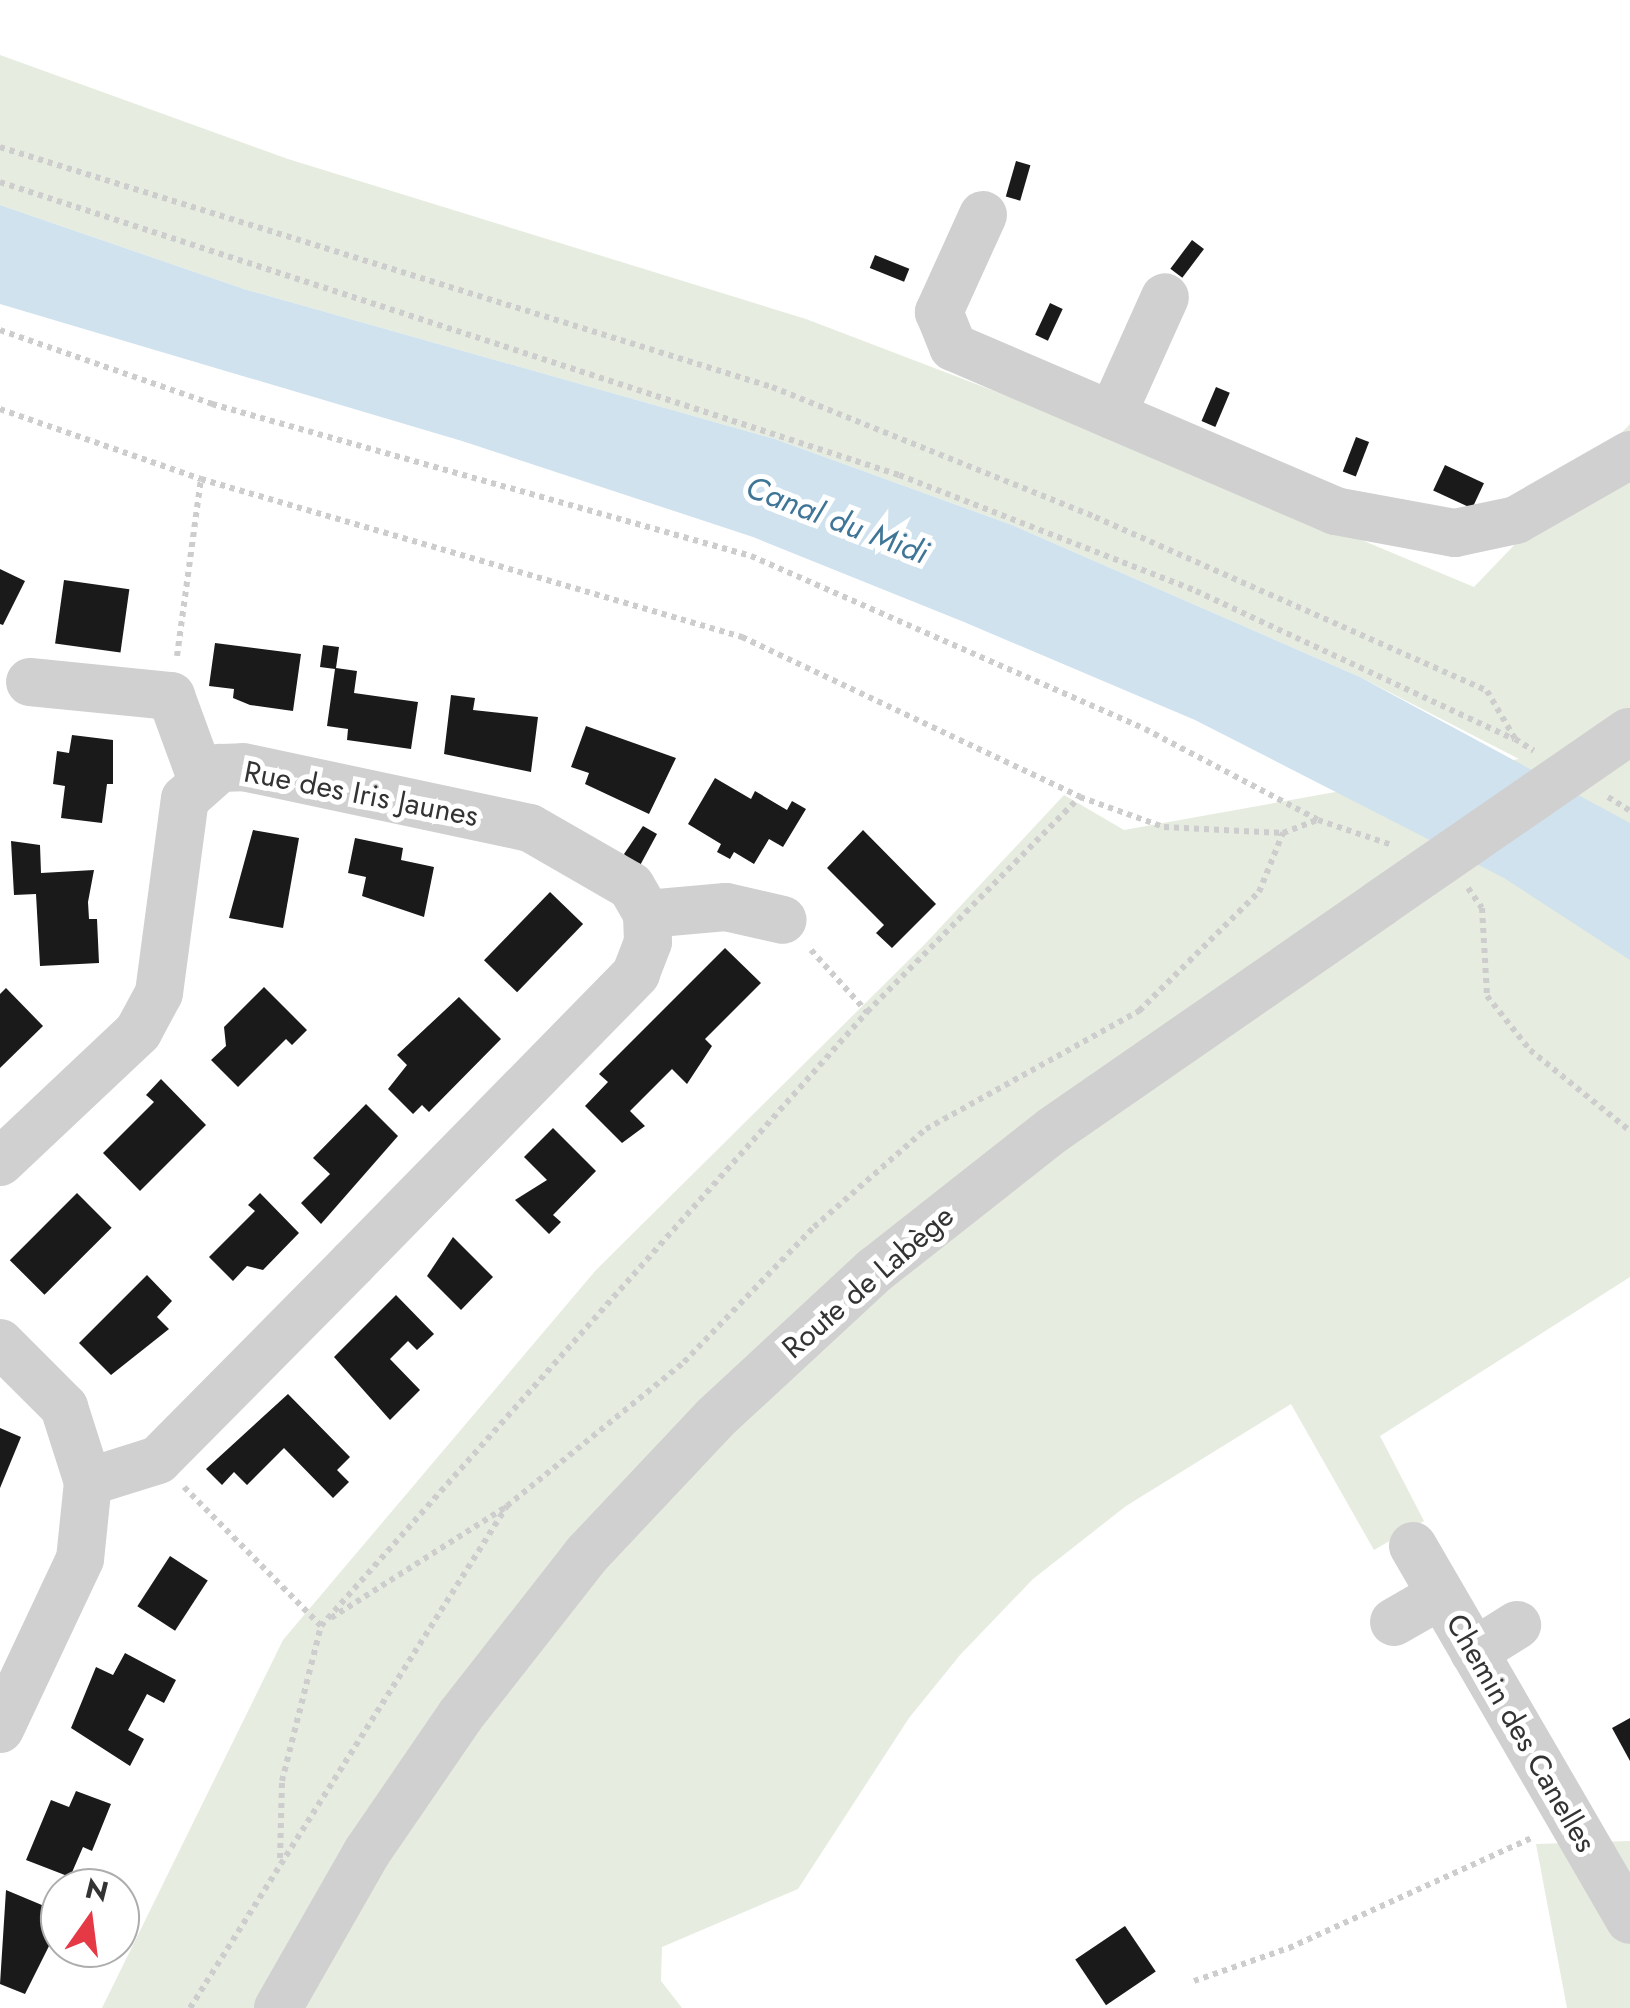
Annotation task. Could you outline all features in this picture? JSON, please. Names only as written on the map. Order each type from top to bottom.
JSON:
[{"type":"street","points":[[983,216],[939,312],[940,330],[952,347],[1335,511],[1455,533],[1516,520],[1630,454]]},
{"type":"street","points":[[1112,415],[1165,297]]},
{"type":"street","points":[[30,682],[172,696],[201,778]]},
{"type":"street","name":"Route de Labège","points":[[278,2008],[367,1852],[460,1716],[587,1554],[714,1418],[875,1270],[1053,1130],[1629,731]]},
{"type":"street","name":"Rue des Iris Jaunes","points":[[0,1162],[138,1032],[159,993],[186,799],[201,778],[243,766],[530,828],[631,886],[647,914]]},
{"type":"street","points":[[88,1482],[158,1460],[636,974],[648,942],[647,914],[726,907],[783,920]]},
{"type":"street","points":[[0,1343],[64,1407],[88,1482],[80,1558],[0,1729]]},
{"type":"street","name":"Chemin des Canelles","points":[[1412,1546],[1630,1920]]},
{"type":"street","points":[[1394,1622],[1440,1595]]},
{"type":"street","points":[[1474,1652],[1517,1625]]},
{"type":"path","points":[[0,146],[772,387],[1096,517],[1487,691],[1515,740]]},
{"type":"path","points":[[0,182],[899,475],[1212,598],[1515,740],[1548,760]]},
{"type":"path","points":[[0,330],[212,404],[751,556],[1145,729],[1318,820],[1282,832],[1164,827],[1080,798],[742,637],[201,479],[0,409]]},
{"type":"path","points":[[172,696],[201,479]]},
{"type":"path","points":[[1597,791],[1630,811]]},
{"type":"path","points":[[280,1859],[282,1781],[321,1626],[867,1012],[1080,798]]},
{"type":"path","points":[[1482,908],[1487,996],[1530,1050],[1630,1131]]},
{"type":"path","points":[[783,920],[867,1012]]},
{"type":"path","points":[[158,1460],[321,1626]]},
{"type":"path","points":[[321,1626],[507,1506]]},
{"type":"path","points":[[1194,1980],[1289,1948],[1572,1821]]},
{"type":"shaded area","points":[[0,55],[288,159],[806,319],[1120,439],[1474,587],[1630,424],[1630,1277],[1380,1436],[1424,1521],[1374,1550],[1291,1404],[1126,1506],[1033,1579],[960,1655],[909,1718],[798,1889],[662,1947],[661,1981],[682,2008],[102,2008],[122,1968],[140,1968],[140,1931],[283,1640],[596,1270],[924,945],[1064,795],[1124,830],[1519,759],[1360,677],[1012,525],[775,439],[244,289],[0,205]]},
{"type":"shaded area","points":[[1630,1841],[1630,2008],[1567,2008],[1536,1844]]},
{"type":"water","name":"Canal du Midi","points":[[0,205],[244,289],[775,439],[1012,525],[1360,677],[1630,823],[1630,960],[1504,878],[1195,720],[753,537],[462,441],[0,304]]},
{"type":"building","points":[[1016,161],[1030,165],[1020,201],[1006,197]]},
{"type":"building","points":[[1192,240],[1204,249],[1182,278],[1170,269]]},
{"type":"building","points":[[875,255],[909,269],[904,282],[870,268]]},
{"type":"building","points":[[1050,303],[1063,309],[1048,341],[1035,335]]},
{"type":"building","points":[[1216,387],[1230,393],[1215,427],[1202,421]]},
{"type":"building","points":[[1356,437],[1369,442],[1356,477],[1343,472]]},
{"type":"building","points":[[1445,465],[1484,483],[1472,509],[1433,490]]},
{"type":"building","points":[[0,569],[25,581],[3,625],[0,624]]},
{"type":"building","points":[[64,580],[129,589],[120,653],[55,643]]},
{"type":"building","points":[[215,643],[301,654],[293,711],[250,705],[233,698],[234,689],[209,686]]},
{"type":"building","points":[[323,645],[339,647],[336,668],[357,671],[354,693],[418,702],[411,749],[347,740],[348,729],[327,726],[335,669],[320,667]]},
{"type":"building","points":[[451,695],[475,698],[473,710],[538,717],[531,772],[444,754]]},
{"type":"building","points":[[586,726],[676,758],[649,814],[585,784],[589,773],[571,767]]},
{"type":"building","points":[[72,735],[113,740],[113,784],[107,784],[102,823],[61,818],[65,786],[53,784],[57,751],[69,753]]},
{"type":"building","points":[[715,778],[751,799],[755,791],[787,810],[792,801],[806,809],[783,847],[769,839],[754,864],[734,852],[730,859],[717,852],[721,844],[688,824]]},
{"type":"building","points":[[643,826],[657,834],[637,871],[624,854]]},
{"type":"building","points":[[253,830],[299,838],[283,928],[229,918]]},
{"type":"building","points":[[863,830],[936,904],[892,948],[876,933],[884,925],[827,868]]},
{"type":"building","points":[[355,838],[403,848],[401,860],[434,867],[424,917],[362,896],[366,877],[348,873]]},
{"type":"building","points":[[11,841],[40,845],[41,873],[94,870],[88,902],[89,919],[97,919],[99,963],[40,966],[36,894],[14,895]]},
{"type":"building","points":[[550,892],[583,924],[517,992],[484,960]]},
{"type":"building","points":[[725,948],[761,983],[705,1039],[712,1046],[687,1084],[672,1069],[630,1111],[645,1126],[622,1143],[585,1106],[608,1082],[599,1074]]},
{"type":"building","points":[[264,987],[307,1030],[292,1045],[286,1039],[238,1087],[211,1060],[226,1046],[224,1027]]},
{"type":"building","points":[[6,988],[43,1026],[0,1068],[0,994]]},
{"type":"building","points":[[459,997],[501,1039],[429,1112],[422,1105],[413,1114],[388,1089],[407,1065],[397,1055]]},
{"type":"building","points":[[161,1079],[206,1125],[140,1191],[103,1153],[154,1102],[146,1095]]},
{"type":"building","points":[[366,1104],[398,1136],[321,1224],[301,1203],[330,1174],[313,1158]]},
{"type":"building","points":[[553,1128],[596,1171],[553,1215],[561,1222],[549,1234],[515,1200],[547,1180],[524,1157]]},
{"type":"building","points":[[77,1193],[112,1228],[44,1295],[10,1260]]},
{"type":"building","points":[[260,1193],[299,1233],[263,1270],[247,1266],[233,1281],[209,1257],[255,1211],[248,1205]]},
{"type":"building","points":[[453,1237],[493,1277],[461,1310],[427,1276]]},
{"type":"building","points":[[147,1275],[172,1301],[157,1317],[169,1329],[111,1375],[79,1343]]},
{"type":"building","points":[[396,1295],[434,1334],[417,1350],[408,1341],[390,1359],[420,1390],[390,1420],[334,1357]]},
{"type":"building","points":[[288,1394],[350,1457],[337,1470],[349,1482],[333,1498],[284,1448],[247,1485],[234,1472],[222,1485],[206,1469]]},
{"type":"building","points":[[0,1428],[21,1437],[0,1488]]},
{"type":"building","points":[[170,1556],[208,1581],[175,1631],[137,1606]]},
{"type":"building","points":[[125,1653],[176,1680],[164,1703],[147,1694],[128,1730],[144,1739],[130,1766],[71,1728],[96,1667],[113,1675]]},
{"type":"building","points":[[1630,1718],[1630,1761],[1612,1728]]},
{"type":"building","points":[[76,1791],[111,1804],[92,1851],[83,1847],[74,1868],[47,1868],[26,1860],[51,1800],[69,1807]]},
{"type":"building","points":[[6,1890],[40,1904],[40,1964],[25,1994],[0,1984]]},
{"type":"building","points":[[1125,1926],[1156,1972],[1106,2005],[1075,1960]]}]
